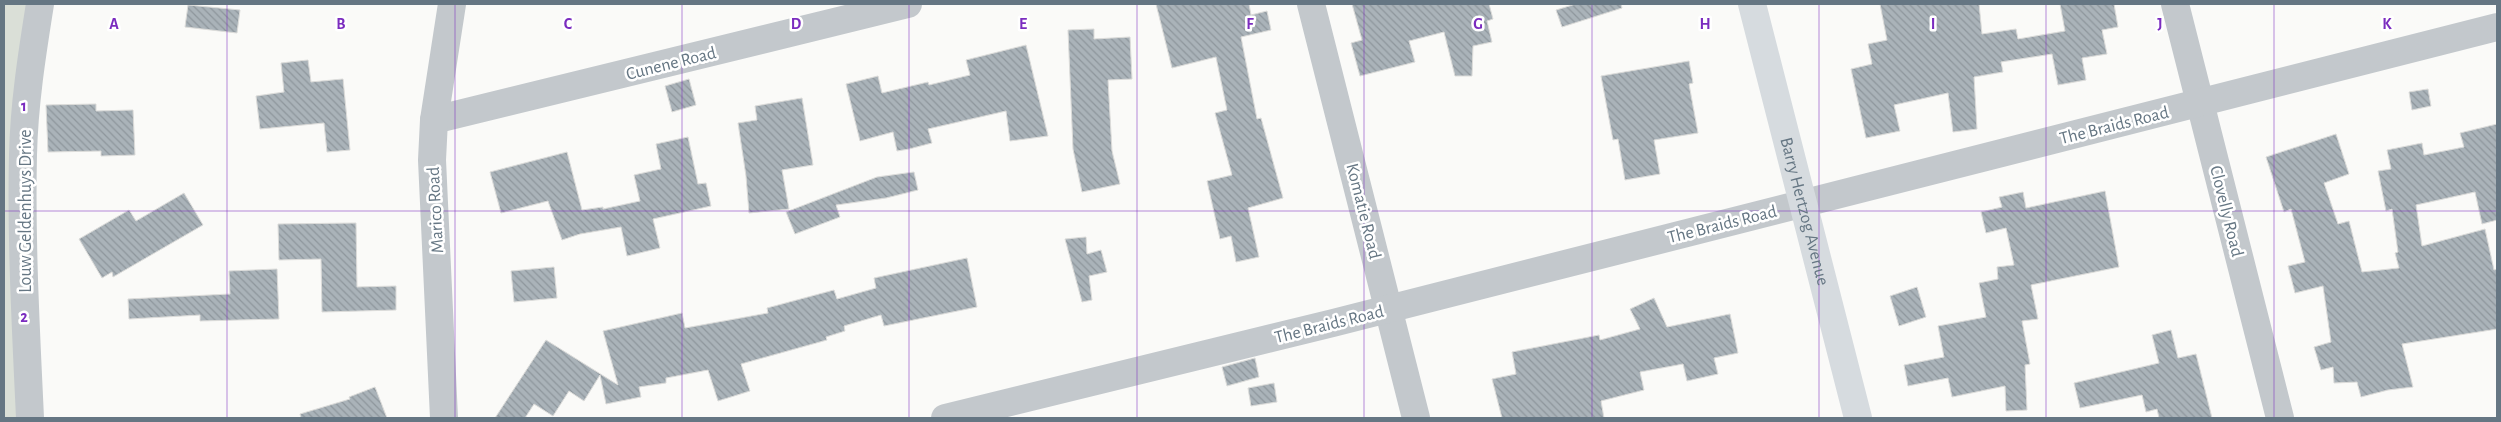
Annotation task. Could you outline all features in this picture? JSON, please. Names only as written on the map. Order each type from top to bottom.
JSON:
[{"type":"main road","name":"Barry Hertzog Avenue","points":[[1752,4],[1858,418]]},
{"type":"street","name":"Louw Geldenhuys Drive","points":[[30,418],[23,285],[23,154],[27,97],[40,4]]},
{"type":"street","name":"Marico Road","points":[[444,418],[432,160],[434,120],[452,4]]},
{"type":"street","name":"Cunene Road","points":[[434,120],[908,4]]},
{"type":"street","name":"Komatie Road","points":[[1311,4],[1416,418]]},
{"type":"street","name":"Clovelly Road","points":[[2175,4],[2280,418]]},
{"type":"street","name":"The Braids Road","points":[[945,418],[1389,309],[2497,27]]},
{"type":"shaded area","points":[[4,4],[33,4],[26,418],[4,418]]},
{"type":"building","points":[[1156,4],[1249,4],[1251,15],[1267,11],[1271,30],[1241,37],[1257,119],[1261,118],[1283,198],[1248,208],[1259,257],[1236,262],[1231,236],[1220,239],[1207,181],[1232,175],[1215,113],[1227,110],[1216,57],[1172,68]]},
{"type":"building","points":[[1352,4],[1489,4],[1493,19],[1487,21],[1492,42],[1473,46],[1472,76],[1455,76],[1444,32],[1409,41],[1415,62],[1360,76],[1351,43],[1362,40]]},
{"type":"building","points":[[1576,4],[1621,4],[1622,8],[1562,27],[1556,10]]},
{"type":"building","points":[[1880,4],[1979,4],[1982,34],[2016,29],[2018,39],[2065,31],[2060,4],[2114,4],[2118,27],[2102,30],[2107,54],[2082,58],[2086,80],[2058,85],[2052,54],[2001,62],[2003,72],[1974,77],[1977,129],[1953,132],[1948,93],[1894,105],[1900,131],[1866,138],[1851,69],[1872,64],[1868,44],[1887,40]]},
{"type":"building","points":[[188,5],[240,10],[237,33],[185,27]]},
{"type":"building","points":[[1094,29],[1094,39],[1130,37],[1132,79],[1108,80],[1112,151],[1120,184],[1082,192],[1073,149],[1068,30]]},
{"type":"building","points":[[1026,45],[1048,136],[1010,141],[1006,111],[928,129],[932,143],[909,149],[897,151],[893,132],[860,141],[846,84],[878,76],[882,93],[928,82],[929,85],[970,75],[966,60]]},
{"type":"building","points":[[308,60],[311,82],[343,79],[350,150],[327,152],[324,123],[260,129],[256,96],[284,92],[281,63]]},
{"type":"building","points":[[1689,61],[1693,83],[1689,84],[1698,133],[1654,140],[1660,174],[1625,180],[1618,139],[1613,140],[1601,76]]},
{"type":"building","points":[[689,79],[696,105],[672,112],[665,86]]},
{"type":"building","points":[[2428,89],[2431,106],[2412,110],[2409,92]]},
{"type":"building","points":[[802,98],[813,165],[782,170],[789,209],[749,213],[746,176],[738,123],[757,120],[755,106]]},
{"type":"building","points":[[96,104],[96,111],[133,110],[135,155],[101,156],[101,151],[48,152],[46,105]]},
{"type":"building","points":[[2497,124],[2497,220],[2482,224],[2475,192],[2416,205],[2422,246],[2485,229],[2494,270],[2497,269],[2497,329],[2402,344],[2413,387],[2388,390],[2361,397],[2357,382],[2334,383],[2333,367],[2321,370],[2314,347],[2331,342],[2323,286],[2295,293],[2288,266],[2305,262],[2291,209],[2284,212],[2266,157],[2336,134],[2349,174],[2324,183],[2338,224],[2349,221],[2362,272],[2399,268],[2395,253],[2398,252],[2392,209],[2386,211],[2378,171],[2391,169],[2387,150],[2422,143],[2424,155],[2464,147],[2460,133]]},
{"type":"building","points":[[688,137],[698,184],[706,183],[711,206],[653,219],[660,248],[627,256],[621,227],[580,234],[562,240],[548,201],[501,213],[490,172],[567,152],[582,210],[603,207],[603,209],[640,201],[634,175],[661,169],[656,144]]},
{"type":"building","points":[[914,172],[918,190],[886,198],[836,205],[840,217],[795,234],[786,212],[877,177]]},
{"type":"building","points":[[2105,191],[2119,267],[2031,285],[2038,319],[2022,321],[2030,364],[2025,365],[2027,410],[2006,411],[2005,386],[1952,397],[1948,378],[1908,386],[1904,365],[1944,357],[1938,326],[1986,317],[1979,283],[1998,279],[1997,267],[2014,265],[2006,228],[1986,233],[1981,212],[2002,207],[1999,197],[2023,192],[2026,208]]},
{"type":"building","points":[[184,193],[203,225],[113,277],[112,272],[102,278],[79,239],[129,210],[136,221]]},
{"type":"building","points":[[356,223],[357,287],[396,286],[396,310],[322,312],[321,259],[279,260],[278,224]]},
{"type":"building","points":[[1086,237],[1087,254],[1101,250],[1107,272],[1089,276],[1092,300],[1082,302],[1065,239]]},
{"type":"building","points":[[967,258],[977,307],[884,326],[881,315],[844,326],[845,331],[826,337],[827,340],[741,364],[750,391],[718,401],[708,370],[666,378],[666,383],[639,387],[641,397],[606,404],[600,375],[584,401],[569,391],[553,416],[534,404],[525,418],[495,418],[546,340],[618,385],[603,331],[682,313],[685,328],[768,313],[767,308],[834,290],[837,299],[876,288],[874,278]]},
{"type":"building","points":[[554,267],[557,298],[514,302],[511,271]]},
{"type":"building","points":[[277,269],[279,319],[200,321],[200,315],[129,319],[128,299],[230,294],[229,271]]},
{"type":"building","points":[[1917,287],[1926,317],[1899,326],[1890,296]]},
{"type":"building","points":[[1654,298],[1667,327],[1730,314],[1738,353],[1714,358],[1718,374],[1687,381],[1683,364],[1640,372],[1644,390],[1601,401],[1604,418],[1502,418],[1492,379],[1516,374],[1512,352],[1599,335],[1600,340],[1640,329],[1630,309]]},
{"type":"building","points":[[2171,330],[2178,358],[2196,354],[2212,418],[2159,418],[2157,409],[2146,412],[2142,395],[2080,408],[2074,383],[2159,363],[2152,335]]},
{"type":"building","points":[[1255,358],[1259,377],[1227,386],[1222,367]]},
{"type":"building","points":[[1274,383],[1277,402],[1251,406],[1248,388]]},
{"type":"building","points":[[375,387],[387,418],[301,418],[300,414],[350,399],[349,397]]}]
